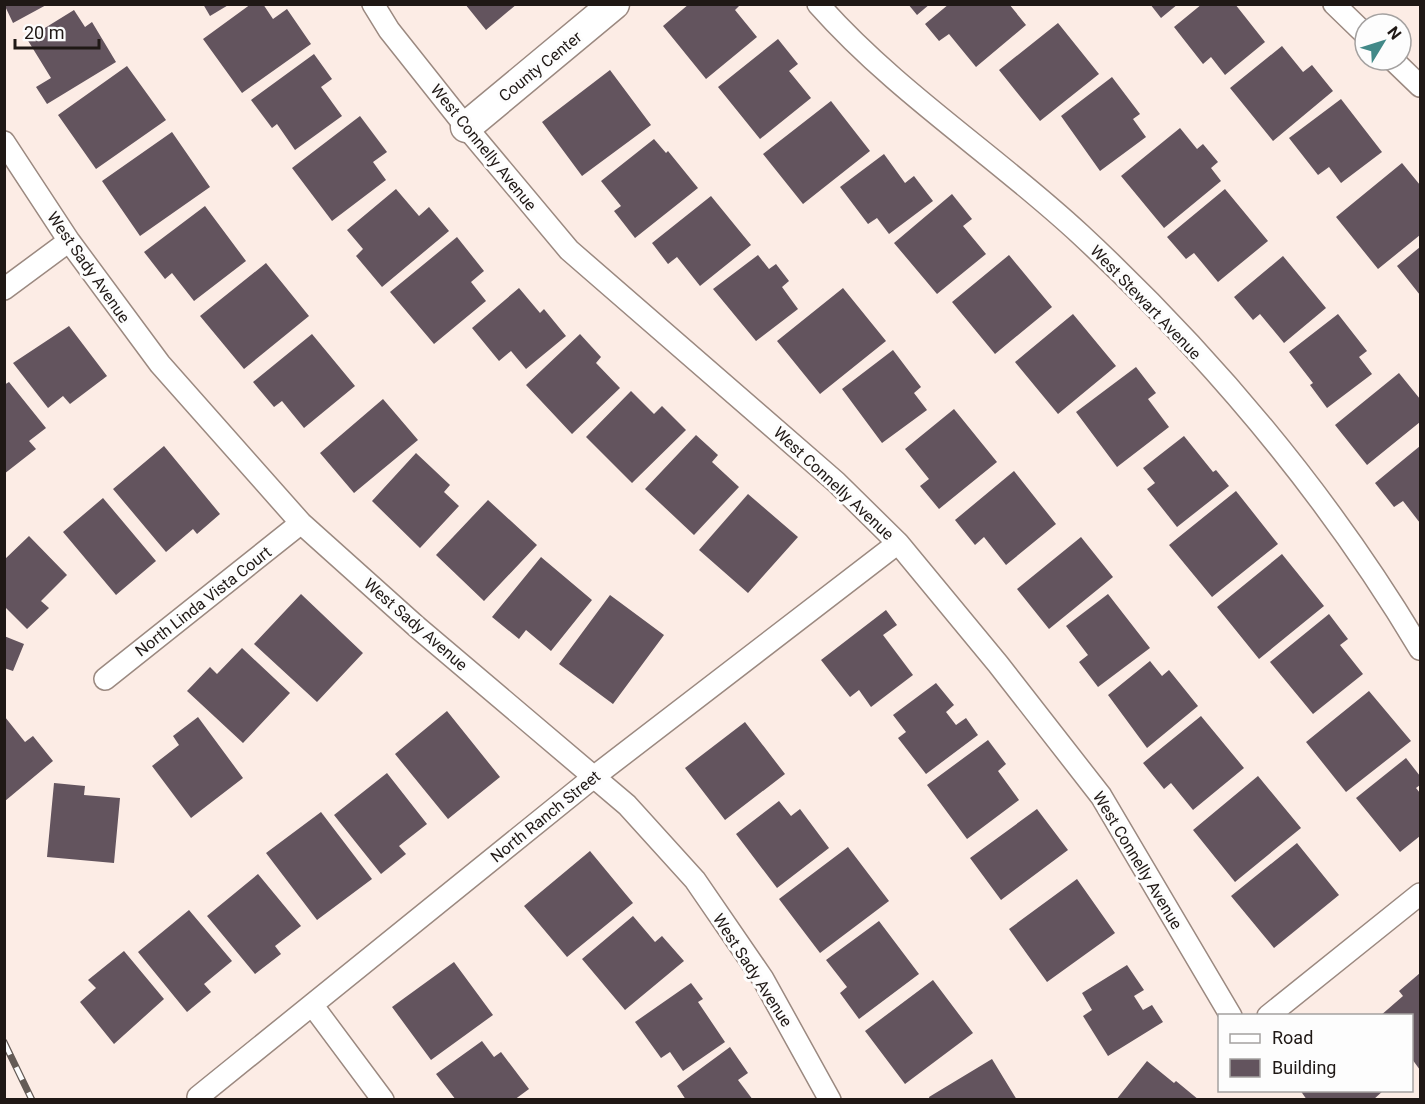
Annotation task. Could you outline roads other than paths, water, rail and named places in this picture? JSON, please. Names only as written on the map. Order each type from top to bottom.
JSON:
[{"type":"street","name":"West Connelly Avenue","points":[[373,4],[389,30],[466,127],[569,250],[836,482],[898,543],[999,664],[1101,796],[1229,1014]]},
{"type":"street","name":"County Center","points":[[466,127],[614,4]]},
{"type":"street","name":"West Stewart Avenue","points":[[818,4],[886,73],[1079,234],[1165,319],[1229,388],[1278,446],[1360,555],[1420,649]]},
{"type":"street","points":[[1334,4],[1353,22]]},
{"type":"street","points":[[1405,72],[1420,86]]},
{"type":"street","name":"West Sady Avenue","points":[[4,142],[69,241],[160,364],[301,523],[417,627],[595,776],[627,805],[695,880],[763,979],[830,1100]]},
{"type":"street","points":[[4,289],[69,241]]},
{"type":"street","name":"North Linda Vista Court","points":[[105,679],[301,523]]},
{"type":"street","name":"North Ranch Street","points":[[198,1097],[595,776],[898,543]]},
{"type":"street","points":[[1270,1014],[1420,894]]},
{"type":"street","points":[[313,1006],[383,1100]]},
{"type":"railway","points":[[4,1042],[32,1100]]}]
